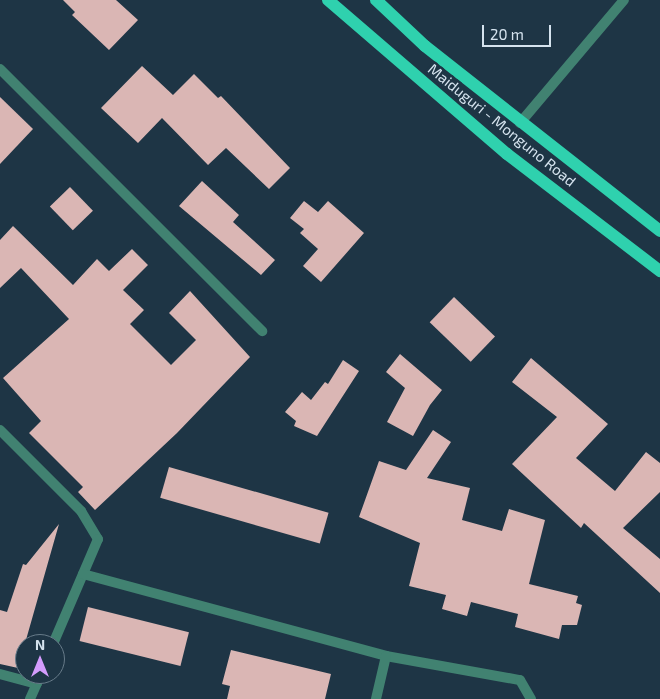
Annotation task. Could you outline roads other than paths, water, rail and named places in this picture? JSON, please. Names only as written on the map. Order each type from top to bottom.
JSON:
[{"type":"main road","name":"Maiduguri - Monguno Road","points":[[328,0],[507,154],[660,271]]},
{"type":"main road","name":"Maiduguri - Monguno Road","points":[[376,0],[425,46],[520,123],[603,183],[660,231]]},
{"type":"street","points":[[520,123],[624,0]]},
{"type":"street","points":[[0,69],[262,331]]},
{"type":"street","points":[[0,430],[81,511],[98,539],[57,634]]},
{"type":"street","points":[[82,574],[386,656],[520,680],[531,699]]},
{"type":"street","points":[[376,699],[386,656]]},
{"type":"street","points":[[0,674],[15,676]]},
{"type":"street","points":[[30,699],[37,684]]}]
